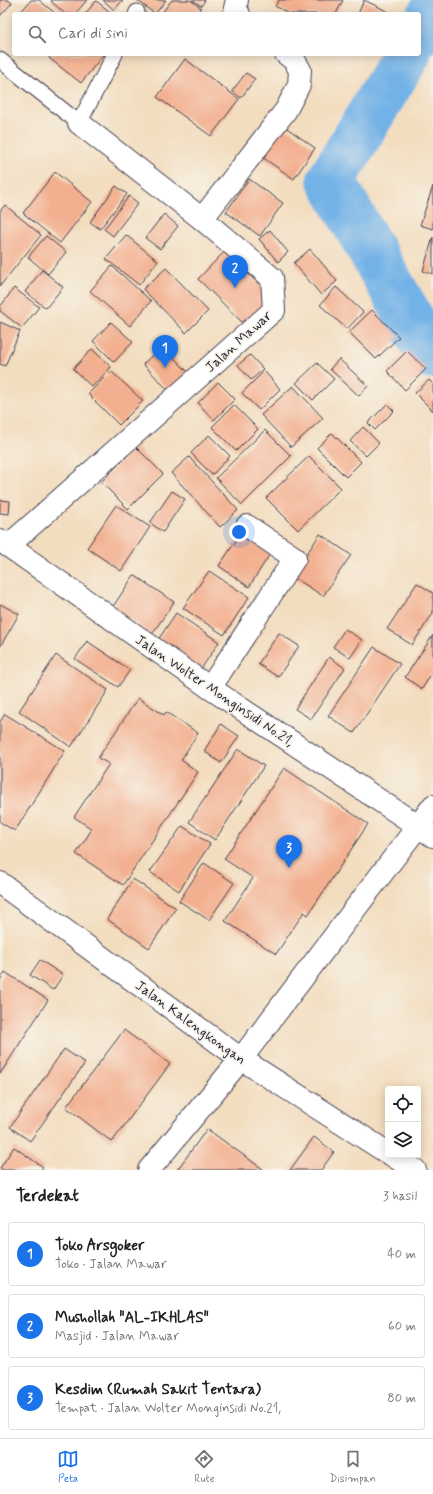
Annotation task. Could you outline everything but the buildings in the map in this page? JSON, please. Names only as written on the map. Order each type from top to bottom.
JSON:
[{"type":"main road","points":[[237,0],[235,8],[238,12]]},
{"type":"main road","points":[[202,219],[286,110],[299,85],[300,70],[294,60],[289,56]]},
{"type":"main road","name":"Jalan Mawar","points":[[4,543],[274,310],[272,278],[202,219],[79,123]]},
{"type":"main road","points":[[210,688],[295,558],[247,526]]},
{"type":"main road","name":"Jalan Wolter Monginsidi No.21,","points":[[4,543],[210,688],[425,831]]},
{"type":"main road","points":[[149,1170],[425,831],[433,806]]},
{"type":"main road","name":"Jalan Kalengkongan","points":[[1,886],[240,1059],[385,1151]]},
{"type":"main road","points":[[397,1158],[415,1170]]},
{"type":"lane","points":[[79,123],[114,56]]},
{"type":"lane","name":"Jalan Mawar","points":[[0,60],[79,123]]},
{"type":"waterway","points":[[421,32],[433,12]]},
{"type":"waterway","points":[[406,56],[331,180],[429,352],[433,355]]},
{"type":"place","name":"Mushollah \"AL-IKHLAS\"","points":[[235,288]]},
{"type":"place","name":"Toko Arsgoker","points":[[165,368]]},
{"type":"place","name":"Kesdim (Rumah Sakit Tentara)","points":[[289,868]]}]
